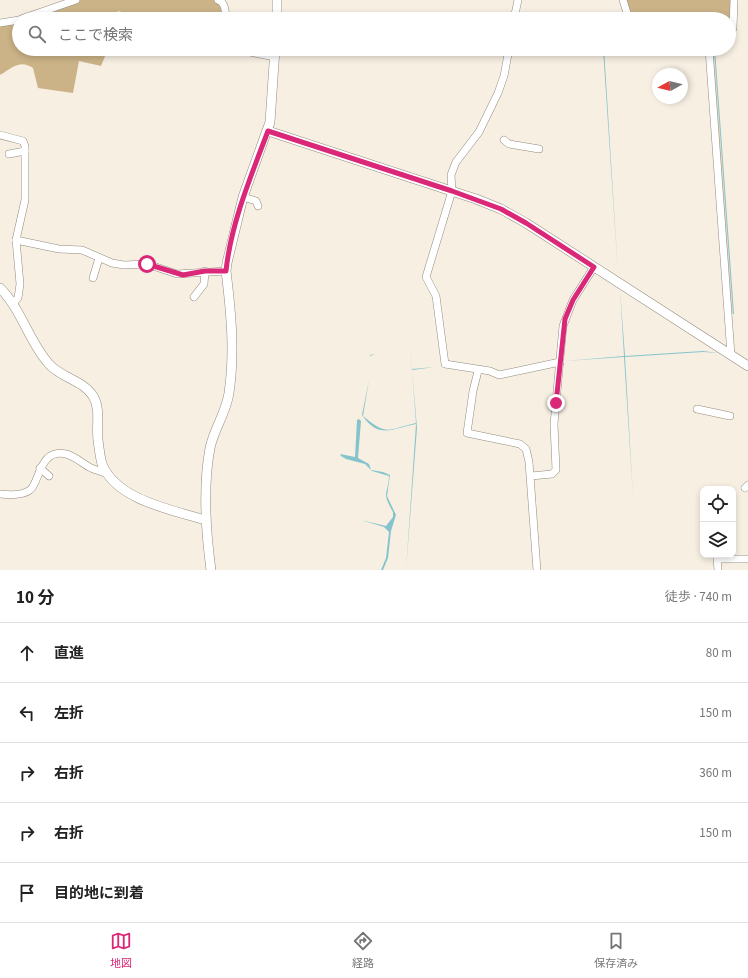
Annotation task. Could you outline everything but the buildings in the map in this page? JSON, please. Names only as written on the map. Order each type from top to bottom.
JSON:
[{"type":"street","points":[[40,12],[73,0]]},
{"type":"street","points":[[218,0],[225,6],[225,12]]},
{"type":"street","points":[[276,12],[277,0]]},
{"type":"street","points":[[515,12],[518,0]]},
{"type":"street","points":[[624,0],[627,12]]},
{"type":"street","points":[[734,0],[734,12]]},
{"type":"street","points":[[0,23],[12,21]]},
{"type":"street","points":[[211,570],[205,520],[210,447],[227,404],[233,331],[226,271],[243,197],[268,131],[271,115],[275,56]]},
{"type":"street","points":[[508,56],[504,76],[496,98],[479,132],[456,162],[451,175],[452,191],[426,277],[436,296],[445,364],[501,375],[560,362]]},
{"type":"street","points":[[710,56],[731,355]]},
{"type":"street","points":[[268,131],[476,199],[513,216],[748,366]]},
{"type":"street","points":[[0,135],[23,141],[25,151],[25,200],[16,240],[20,284],[18,298],[13,303]]},
{"type":"street","points":[[504,140],[509,144],[538,149]]},
{"type":"street","points":[[9,154],[25,151]]},
{"type":"street","points":[[243,197],[256,201],[258,206]]},
{"type":"street","points":[[16,240],[58,249],[82,250],[99,258],[124,265],[147,264],[183,275],[205,271],[226,271]]},
{"type":"street","points":[[93,278],[99,258]]},
{"type":"street","points":[[531,476],[552,474],[556,470],[554,429],[563,326],[573,300],[594,267]]},
{"type":"street","points":[[194,297],[204,284],[205,271]]},
{"type":"street","points":[[0,288],[13,303],[37,347],[50,365],[58,372],[82,385],[93,396],[98,411],[98,438],[103,465],[108,474],[119,487],[134,496],[205,520]]},
{"type":"street","points":[[478,371],[467,433],[523,445],[528,453],[531,476],[537,570]]},
{"type":"street","points":[[697,409],[730,416]]},
{"type":"street","points":[[0,494],[21,494],[30,490],[40,468],[50,458],[65,454],[91,468],[108,474]]},
{"type":"street","points":[[40,468],[49,476]]},
{"type":"street","points":[[718,570],[717,559],[748,559]]},
{"type":"shaded area","points":[[76,0],[218,0],[223,12],[118,11],[41,12]]},
{"type":"shaded area","points":[[626,0],[732,0],[732,12],[630,12]]},
{"type":"shaded area","points":[[12,21],[12,56],[105,56],[101,66],[79,61],[73,93],[38,88],[33,68],[28,65],[20,64],[12,67],[0,75],[0,23]]},
{"type":"shaded area","points":[[712,56],[715,56],[733,314],[730,314]]},
{"type":"water","points":[[603,56],[604,56],[618,273]]},
{"type":"water","points":[[715,56],[734,314],[733,314]]},
{"type":"water","points":[[620,290],[625,356],[703,351],[719,353],[703,352],[625,357],[633,496],[624,357],[565,361],[624,356]]},
{"type":"water","points":[[410,344],[412,369],[435,367],[412,370],[417,428],[406,570],[416,424],[388,430],[416,423]]},
{"type":"water","points":[[369,380],[363,416],[377,427],[388,430],[374,428],[362,415]]},
{"type":"water","points":[[359,419],[361,421],[358,458],[369,464],[371,470],[365,464],[346,459],[340,454],[355,457],[357,420]]},
{"type":"water","points":[[371,470],[390,475],[387,496],[396,515],[391,531],[388,558],[383,570],[381,570],[386,558],[389,532],[384,527],[361,520],[386,526],[393,517],[393,512],[386,497],[389,476]]},
{"type":"route","points":[[147,264],[171,273],[183,275],[205,271],[226,271],[243,197],[268,131],[476,199],[501,209],[526,223],[594,267],[573,300],[563,326],[562,351],[556,403]]}]
